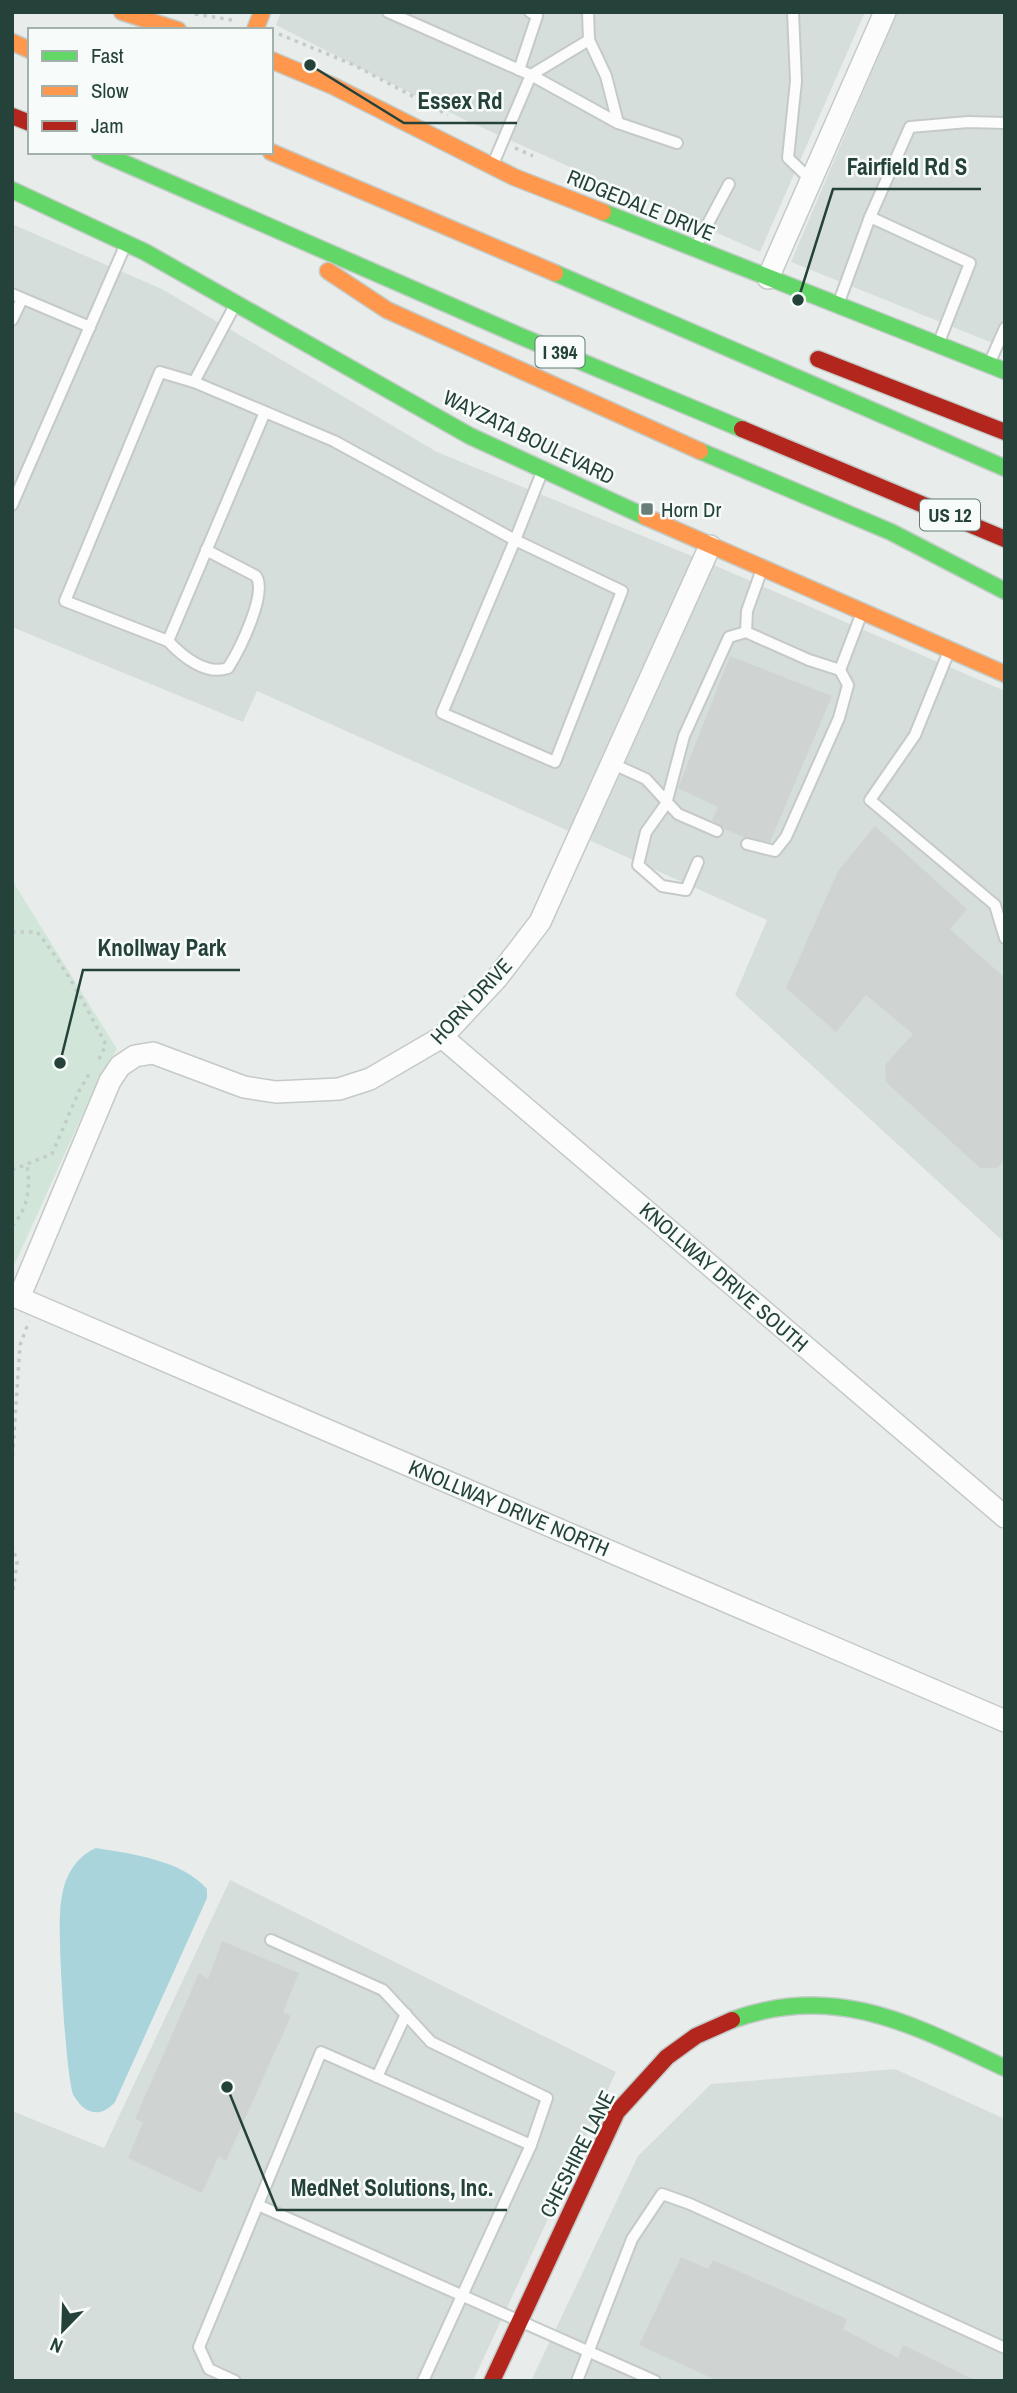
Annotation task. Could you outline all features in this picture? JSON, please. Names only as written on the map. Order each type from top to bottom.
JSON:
[{"type":"main road","points":[[122,12],[172,28]]},
{"type":"main road","points":[[12,42],[28,49]]},
{"type":"main road","name":"RIDGEDALE DRIVE","points":[[273,61],[344,90],[492,167],[997,368]]},
{"type":"main road","points":[[273,153],[665,319],[1005,468]]},
{"type":"main road","name":"I 394","points":[[104,154],[520,336],[894,491],[1005,548]]},
{"type":"main road","name":"WAYZATA BOULEVARD","points":[[12,190],[126,243],[470,436],[710,547],[1005,674]]},
{"type":"main road","points":[[229,207],[387,310],[633,422],[891,532],[1005,591]]},
{"type":"main road","points":[[665,319],[732,332]]},
{"type":"main road","points":[[808,355],[1005,432]]},
{"type":"main road","points":[[907,425],[1005,461]]},
{"type":"main road","name":"US 12","points":[[894,491],[1005,539]]},
{"type":"main road","name":"CHESHIRE LANE","points":[[492,2381],[617,2112],[645,2077],[674,2050],[709,2029],[747,2015],[788,2007],[826,2006],[869,2010],[912,2026],[1005,2068]]},
{"type":"street","points":[[768,278],[885,12]]},
{"type":"street","name":"HORN DRIVE","points":[[22,1299],[110,1081],[120,1066],[135,1056],[153,1053],[244,1087],[276,1092],[339,1089],[370,1079],[442,1037],[497,978],[540,922],[710,547]]},
{"type":"street","name":"KNOLLWAY DRIVE SOUTH","points":[[442,1037],[1005,1517]]},
{"type":"street","name":"KNOLLWAY DRIVE NORTH","points":[[22,1299],[1005,1721]]},
{"type":"lane","points":[[388,12],[519,69],[618,123],[677,142]]},
{"type":"lane","points":[[519,69],[537,16],[530,12]]},
{"type":"lane","points":[[588,12],[589,40],[606,76],[618,123]]},
{"type":"lane","points":[[793,12],[796,81],[788,158],[811,180]]},
{"type":"lane","points":[[492,167],[531,75],[589,40]]},
{"type":"lane","points":[[837,306],[870,218],[910,127],[968,122],[1005,123]]},
{"type":"lane","points":[[695,249],[730,184]]},
{"type":"lane","points":[[870,218],[970,263],[938,344]]},
{"type":"lane","points":[[12,505],[126,243]]},
{"type":"lane","points":[[12,320],[17,297],[90,327]]},
{"type":"lane","points":[[194,382],[236,303]]},
{"type":"lane","points":[[997,368],[1005,328]]},
{"type":"lane","points":[[206,550],[256,576],[260,582],[260,598],[228,668],[211,670],[182,655],[167,641],[65,601],[160,372],[194,382],[334,442],[515,540],[622,591],[555,762],[442,713],[515,540],[542,470]]},
{"type":"lane","points":[[167,641],[264,412]]},
{"type":"lane","points":[[746,632],[747,611],[762,569]]},
{"type":"lane","points":[[839,670],[862,613]]},
{"type":"lane","points":[[698,862],[686,890],[662,886],[638,865],[646,832],[666,804],[684,736],[715,666],[729,637],[746,632],[839,670],[848,685],[839,718],[786,837],[775,851],[747,844]]},
{"type":"lane","points":[[949,651],[915,735],[870,800],[995,905],[1005,938]]},
{"type":"lane","points":[[613,764],[646,779],[666,804],[678,814],[717,831]]},
{"type":"lane","points":[[271,1940],[383,1990],[431,2042],[547,2098],[531,2145],[423,2381]]},
{"type":"lane","points":[[377,2077],[405,2014]]},
{"type":"lane","points":[[235,2381],[209,2370],[199,2347],[321,2052],[531,2145]]},
{"type":"lane","points":[[577,2381],[591,2351],[632,2239],[662,2194],[690,2204],[1005,2347]]},
{"type":"lane","points":[[258,2206],[463,2294],[655,2381]]},
{"type":"path","points":[[188,12],[233,20]]},
{"type":"path","points":[[12,932],[37,932],[50,947],[81,996],[106,1045],[98,1062]]},
{"type":"path","points":[[12,1170],[52,1154],[79,1091],[91,1071]]},
{"type":"path","points":[[12,1226],[24,1210],[28,1195],[27,1164]]},
{"type":"path","points":[[12,1464],[22,1299]]},
{"type":"path","points":[[12,1545],[17,1562],[12,1599]]},
{"type":"shaded area","points":[[281,12],[865,12],[760,252],[465,120],[358,67],[276,25]]},
{"type":"shaded area","points":[[897,12],[1005,12],[1005,348],[791,262]]},
{"type":"shaded area","points":[[12,224],[162,289],[437,452],[709,563],[1005,691],[1005,1243],[735,995],[767,920],[257,691],[243,722],[12,627]]},
{"type":"shaded area","points":[[230,1880],[616,2072],[473,2381],[12,2381],[12,2111],[104,2148]]},
{"type":"shaded area","points":[[895,2069],[1005,2119],[1005,2381],[531,2381],[638,2156],[711,2084]]},
{"type":"green space","points":[[12,880],[117,1049],[100,1076],[12,1270]]},
{"type":"water","points":[[96,1848],[156,1860],[184,1871],[207,1889],[207,1898],[115,2102],[104,2110],[93,2112],[78,2102],[71,2086],[63,2008],[60,1911],[67,1877],[81,1858]]},
{"type":"building","points":[[730,656],[832,696],[770,842],[743,837],[725,829],[712,820],[718,807],[678,788]]},
{"type":"building","points":[[875,826],[967,909],[950,929],[1005,978],[1005,1159],[997,1168],[980,1168],[886,1082],[885,1065],[913,1034],[866,995],[836,1032],[786,988],[838,871]]},
{"type":"building","points":[[222,1941],[299,1973],[283,2012],[291,2016],[226,2161],[219,2156],[202,2193],[128,2158],[143,2122],[135,2119],[199,1973],[208,1979]]},
{"type":"building","points":[[681,2257],[708,2269],[713,2260],[847,2319],[843,2329],[898,2358],[903,2345],[977,2381],[718,2381],[639,2345]]},
{"type":"traffic: fast","points":[[104,154],[520,336],[742,429]]},
{"type":"traffic: fast","points":[[12,190],[145,252],[470,436],[646,517]]},
{"type":"traffic: fast","points":[[603,212],[1005,371]]},
{"type":"traffic: fast","points":[[555,273],[1005,468]]},
{"type":"traffic: fast","points":[[700,451],[891,532],[1005,591]]},
{"type":"traffic: fast","points":[[732,2020],[770,2009],[806,2005],[840,2007],[906,2024],[1005,2068]]},
{"type":"traffic: slow","points":[[122,12],[172,28]]},
{"type":"traffic: slow","points":[[256,28],[262,12]]},
{"type":"traffic: slow","points":[[12,42],[28,49]]},
{"type":"traffic: slow","points":[[273,61],[333,86],[514,177],[603,212]]},
{"type":"traffic: slow","points":[[273,153],[555,273]]},
{"type":"traffic: slow","points":[[328,271],[387,310],[700,451]]},
{"type":"traffic: slow","points":[[646,517],[1005,674]]},
{"type":"traffic: jam","points":[[12,116],[28,122]]},
{"type":"traffic: jam","points":[[818,359],[1005,432]]},
{"type":"traffic: jam","points":[[742,429],[1005,539]]},
{"type":"traffic: jam","points":[[492,2381],[617,2112],[667,2057],[696,2036],[732,2020]]},
{"type":"place","name":"Essex Rd","points":[[310,65]]},
{"type":"place","name":"Fairfield Rd S","points":[[798,300]]},
{"type":"place","name":"Horn Dr","points":[[647,509]]},
{"type":"place","name":"Knollway Park","points":[[60,1063]]},
{"type":"place","name":"MedNet Solutions, Inc.","points":[[227,2087]]}]
